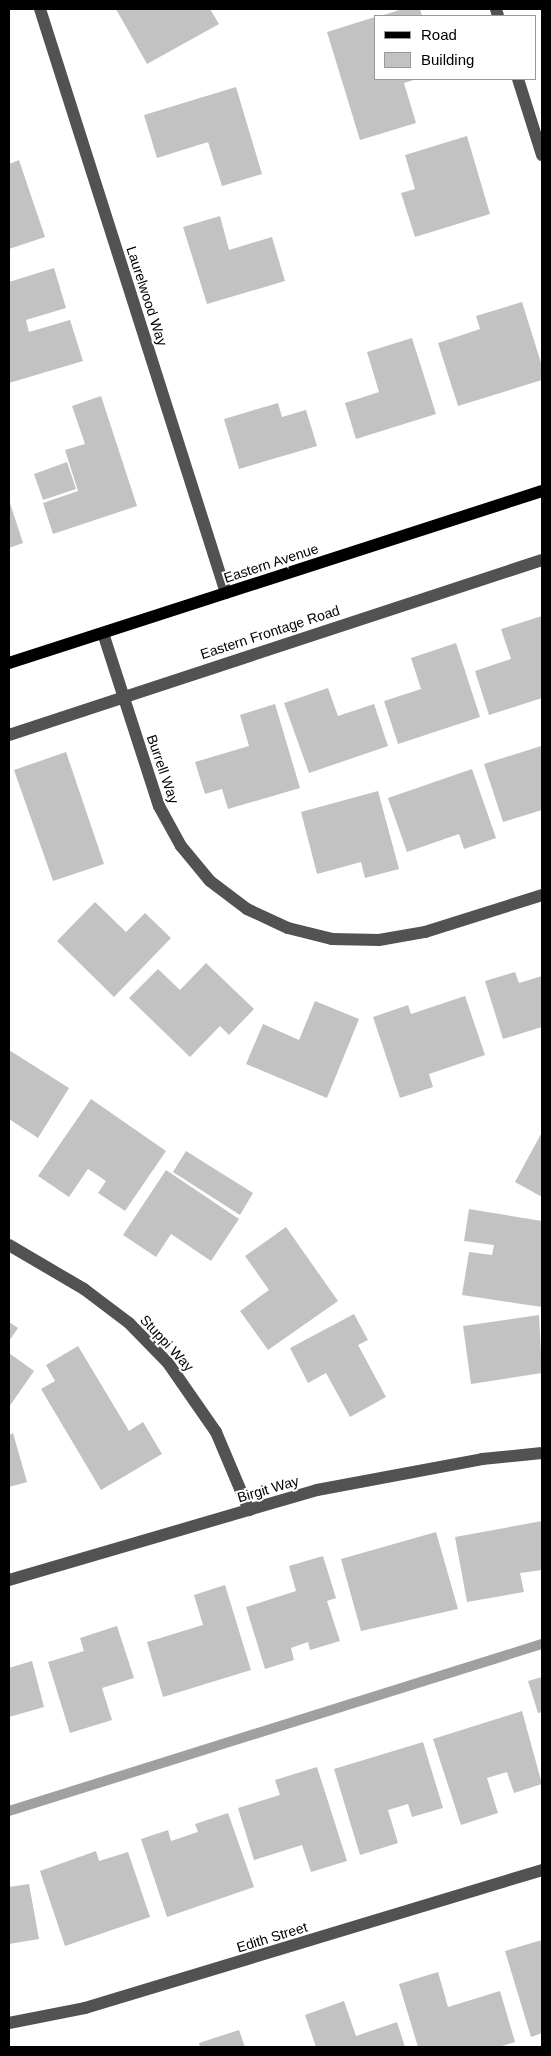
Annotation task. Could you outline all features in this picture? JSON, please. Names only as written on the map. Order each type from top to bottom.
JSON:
[{"type":"main road","name":"Eastern Avenue","points":[[9,663],[542,491]]},
{"type":"street","name":"Laurelwood Way","points":[[40,9],[226,593]]},
{"type":"street","points":[[518,80],[542,155]]},
{"type":"street","name":"Eastern Frontage Road","points":[[9,735],[124,699],[173,678],[542,560]]},
{"type":"street","name":"Burrell Way","points":[[103,633],[159,806],[181,846],[210,881],[247,909],[288,928],[332,939],[379,940],[425,932],[542,895]]},
{"type":"street","name":"Stuppi Way","points":[[9,1245],[84,1289],[129,1323],[168,1363],[216,1432],[249,1510]]},
{"type":"street","name":"Birgit Way","points":[[9,1580],[249,1510],[383,1477],[542,1453]]},
{"type":"street","name":"Edith Street","points":[[9,2023],[86,2008],[542,1870]]},
{"type":"building","points":[[116,9],[210,9],[219,24],[147,64]]},
{"type":"building","points":[[403,9],[420,9],[422,15],[383,15]]},
{"type":"building","points":[[374,17],[374,80],[414,80],[404,83],[416,123],[360,140],[327,32]]},
{"type":"building","points":[[236,87],[262,174],[222,186],[208,142],[157,158],[144,115]]},
{"type":"building","points":[[467,136],[490,214],[415,237],[401,193],[415,189],[405,155]]},
{"type":"building","points":[[19,160],[45,237],[9,249],[9,164]]},
{"type":"building","points":[[220,216],[229,250],[272,237],[285,281],[207,304],[183,227]]},
{"type":"building","points":[[54,268],[66,308],[26,320],[29,332],[70,320],[83,361],[9,383],[9,282]]},
{"type":"building","points":[[522,302],[542,366],[542,380],[458,406],[438,343],[480,329],[476,316]]},
{"type":"building","points":[[412,338],[436,414],[356,439],[345,403],[379,392],[367,352]]},
{"type":"building","points":[[101,396],[137,506],[53,534],[43,503],[78,491],[65,450],[85,444],[72,406]]},
{"type":"building","points":[[278,403],[282,417],[306,410],[317,446],[239,469],[224,419]]},
{"type":"building","points":[[67,462],[76,489],[43,500],[34,474]]},
{"type":"building","points":[[9,500],[23,543],[9,548]]},
{"type":"building","points":[[542,616],[542,698],[489,715],[475,671],[511,659],[501,629]]},
{"type":"building","points":[[456,643],[480,717],[398,744],[384,701],[421,689],[411,658]]},
{"type":"building","points":[[328,688],[338,716],[374,704],[388,746],[309,773],[284,703]]},
{"type":"building","points":[[275,704],[300,788],[228,809],[222,789],[205,794],[195,762],[249,746],[240,715]]},
{"type":"building","points":[[541,746],[542,810],[503,822],[484,764]]},
{"type":"building","points":[[66,752],[104,864],[53,881],[14,770]]},
{"type":"building","points":[[472,769],[496,838],[464,849],[459,834],[407,852],[388,798]]},
{"type":"building","points":[[378,791],[399,869],[365,878],[361,862],[317,874],[301,812]]},
{"type":"building","points":[[95,902],[126,932],[145,913],[171,938],[114,997],[57,941]]},
{"type":"building","points":[[206,963],[254,1009],[229,1035],[220,1026],[190,1057],[129,998],[158,969],[180,990]]},
{"type":"building","points":[[515,972],[519,983],[542,976],[542,1027],[503,1039],[485,981]]},
{"type":"building","points":[[465,996],[485,1055],[429,1074],[433,1087],[400,1098],[373,1017],[408,1005],[411,1014]]},
{"type":"building","points":[[315,1001],[359,1019],[327,1098],[246,1064],[263,1024],[299,1040]]},
{"type":"building","points":[[9,1050],[69,1088],[38,1138],[9,1119]]},
{"type":"building","points":[[91,1099],[166,1151],[125,1211],[98,1193],[106,1181],[88,1169],[69,1197],[38,1176]]},
{"type":"building","points":[[542,1132],[542,1197],[515,1182]]},
{"type":"building","points":[[186,1151],[253,1193],[240,1215],[173,1172]]},
{"type":"building","points":[[166,1170],[239,1219],[211,1261],[171,1234],[156,1257],[123,1235]]},
{"type":"building","points":[[469,1209],[542,1221],[542,1307],[462,1295],[469,1252],[492,1255],[494,1245],[464,1241]]},
{"type":"building","points":[[286,1227],[338,1301],[268,1350],[240,1311],[269,1290],[245,1256]]},
{"type":"building","points":[[354,1314],[368,1340],[358,1345],[386,1397],[350,1417],[326,1373],[308,1383],[290,1348]]},
{"type":"building","points":[[539,1315],[542,1373],[471,1384],[463,1326]]},
{"type":"building","points":[[9,1322],[18,1328],[9,1341]]},
{"type":"building","points":[[78,1346],[129,1431],[143,1422],[162,1454],[101,1490],[41,1389],[55,1381],[46,1365]]},
{"type":"building","points":[[9,1353],[34,1371],[9,1407]]},
{"type":"building","points":[[13,1433],[27,1482],[9,1487],[9,1435]]},
{"type":"building","points":[[542,1521],[542,1570],[520,1573],[524,1592],[467,1602],[455,1537]]},
{"type":"building","points":[[436,1532],[458,1609],[361,1631],[341,1559]]},
{"type":"building","points":[[323,1556],[336,1598],[327,1601],[340,1641],[310,1650],[308,1642],[291,1648],[294,1660],[265,1669],[246,1607],[296,1591],[289,1566]]},
{"type":"building","points":[[225,1585],[251,1670],[163,1697],[147,1642],[203,1625],[194,1595]]},
{"type":"building","points":[[117,1626],[134,1678],[102,1688],[112,1720],[70,1733],[48,1662],[84,1651],[80,1638]]},
{"type":"building","points":[[32,1661],[44,1707],[9,1717],[9,1668]]},
{"type":"building","points":[[542,1677],[542,1712],[538,1713],[528,1681]]},
{"type":"building","points":[[522,1711],[542,1784],[514,1793],[507,1772],[487,1778],[498,1813],[461,1825],[433,1739]]},
{"type":"building","points":[[423,1742],[443,1808],[412,1817],[408,1804],[388,1810],[398,1843],[360,1855],[334,1769]]},
{"type":"building","points":[[317,1767],[347,1861],[311,1872],[302,1845],[254,1860],[238,1808],[280,1795],[275,1780]]},
{"type":"building","points":[[228,1813],[254,1887],[167,1917],[141,1839],[168,1830],[171,1841],[198,1832],[195,1824]]},
{"type":"building","points":[[96,1851],[99,1861],[128,1852],[150,1917],[65,1946],[40,1871]]},
{"type":"building","points":[[29,1884],[39,1939],[9,1944],[9,1887]]},
{"type":"building","points":[[542,1940],[542,2033],[531,2037],[505,1951]]},
{"type":"building","points":[[438,1972],[448,2007],[500,1991],[515,2042],[499,2047],[418,2047],[399,1984]]},
{"type":"building","points":[[344,2001],[356,2036],[397,2022],[405,2047],[316,2047],[305,2015]]},
{"type":"building","points":[[239,2030],[245,2047],[200,2047],[199,2043]]},
{"type":"waterway","points":[[9,1811],[542,1644]]}]
